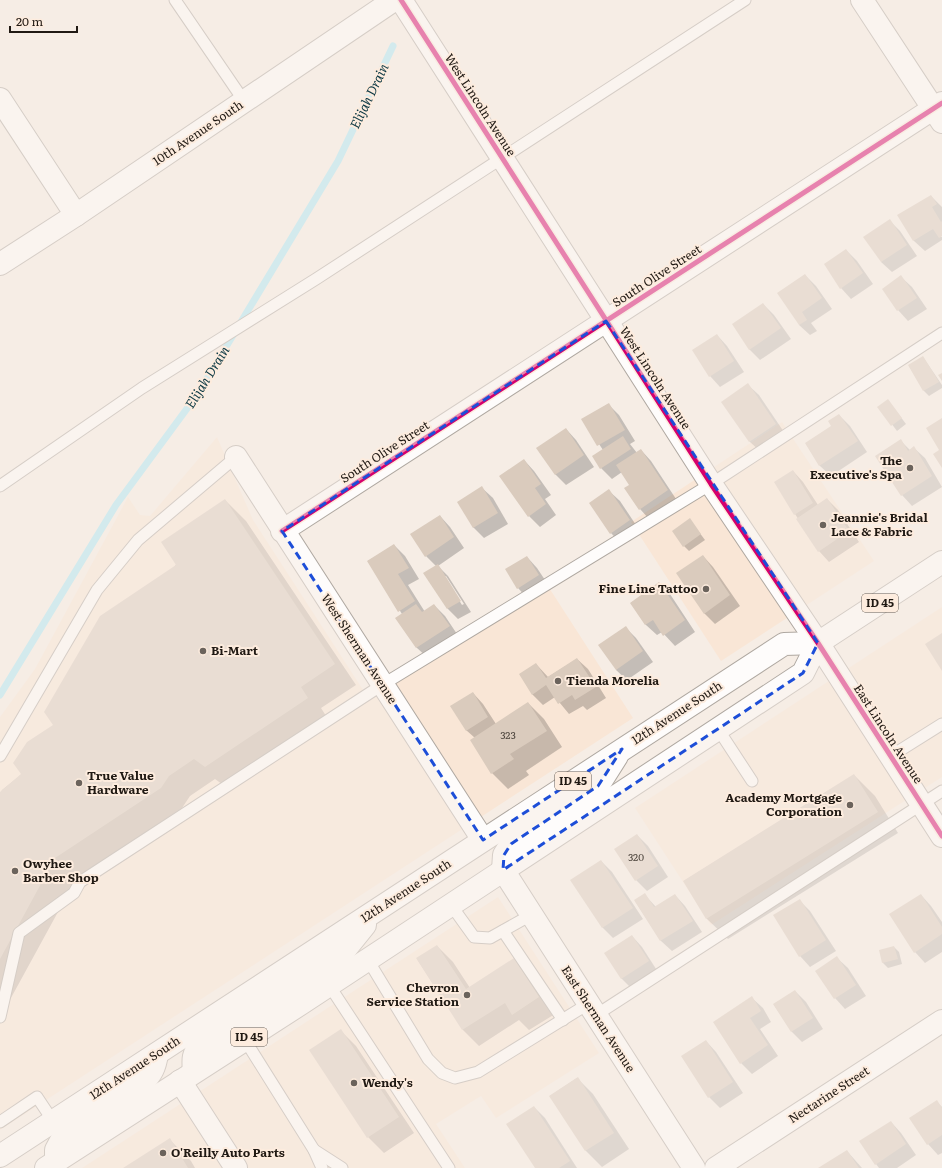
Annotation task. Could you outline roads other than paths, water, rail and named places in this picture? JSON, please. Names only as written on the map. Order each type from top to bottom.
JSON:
[{"type":"street","name":"10th Avenue South","points":[[0,264],[76,215],[394,0]]},
{"type":"street","name":"West Lincoln Avenue","points":[[401,0],[711,484],[818,643]]},
{"type":"street","points":[[862,0],[939,111]]},
{"type":"street","points":[[0,99],[76,215]]},
{"type":"street","name":"South Olive Street","points":[[282,531],[606,321],[939,111]]},
{"type":"street","name":"West Sherman Avenue","points":[[236,457],[282,531],[483,840]]},
{"type":"street","name":"ID 45","points":[[54,1166],[187,1076],[368,960],[803,673],[818,643],[942,562]]},
{"type":"street","name":"12th Avenue South","points":[[0,1156],[784,644],[818,643]]},
{"type":"street","name":"East Lincoln Avenue","points":[[818,643],[942,836]]},
{"type":"street","points":[[503,870],[504,855],[511,844],[598,786],[622,749]]},
{"type":"street","name":"East Sherman Avenue","points":[[503,870],[694,1168]]},
{"type":"street","points":[[236,1168],[187,1076],[195,1051],[201,1045],[344,951],[377,910]]},
{"type":"street","name":"Nectarine Street","points":[[716,1168],[942,1021]]},
{"type":"street","points":[[54,1166],[56,1150],[63,1137],[142,1083],[155,1067],[157,1054]]},
{"type":"lane","points":[[175,0],[244,101]]},
{"type":"lane","points":[[0,486],[142,388],[316,279],[744,0]]},
{"type":"lane","points":[[0,1017],[19,933],[74,893],[80,882],[382,685],[711,484],[942,333]]},
{"type":"lane","points":[[0,756],[97,590],[138,540],[236,457]]},
{"type":"lane","points":[[891,756],[942,724]]},
{"type":"lane","points":[[718,729],[752,781]]},
{"type":"lane","points":[[368,960],[428,1059],[442,1073],[456,1078],[478,1072],[563,1020],[592,1009],[942,791]]},
{"type":"lane","points":[[451,905],[474,937],[490,938],[531,914]]},
{"type":"lane","points":[[503,931],[563,1020]]},
{"type":"lane","points":[[329,985],[449,1168]]},
{"type":"lane","points":[[244,1040],[314,1150],[322,1168]]},
{"type":"lane","points":[[0,1122],[38,1097],[53,1121]]},
{"type":"lane","points":[[314,1150],[342,1168]]},
{"type":"waterway","name":"Elijah Drain","points":[[0,695],[116,505],[197,395],[338,161],[393,46]]},
{"type":"place","name":"The Executive's Spa","points":[[910,468]]},
{"type":"place","name":"Jeannie's Bridal Lace & Fabric","points":[[823,525]]},
{"type":"place","name":"Fine Line Tattoo","points":[[706,589]]},
{"type":"place","name":"Bi-Mart","points":[[203,651]]},
{"type":"place","name":"Tienda Morelia","points":[[558,681]]},
{"type":"place","name":"True Value Hardware","points":[[79,783]]},
{"type":"place","name":"Academy Mortgage Corporation","points":[[850,805]]},
{"type":"place","name":"Owyhee Barber Shop","points":[[15,871]]},
{"type":"place","name":"Chevron Service Station","points":[[467,995]]},
{"type":"place","name":"Wendy's","points":[[354,1083]]},
{"type":"place","name":"O'Reilly Auto Parts","points":[[163,1153]]}]
